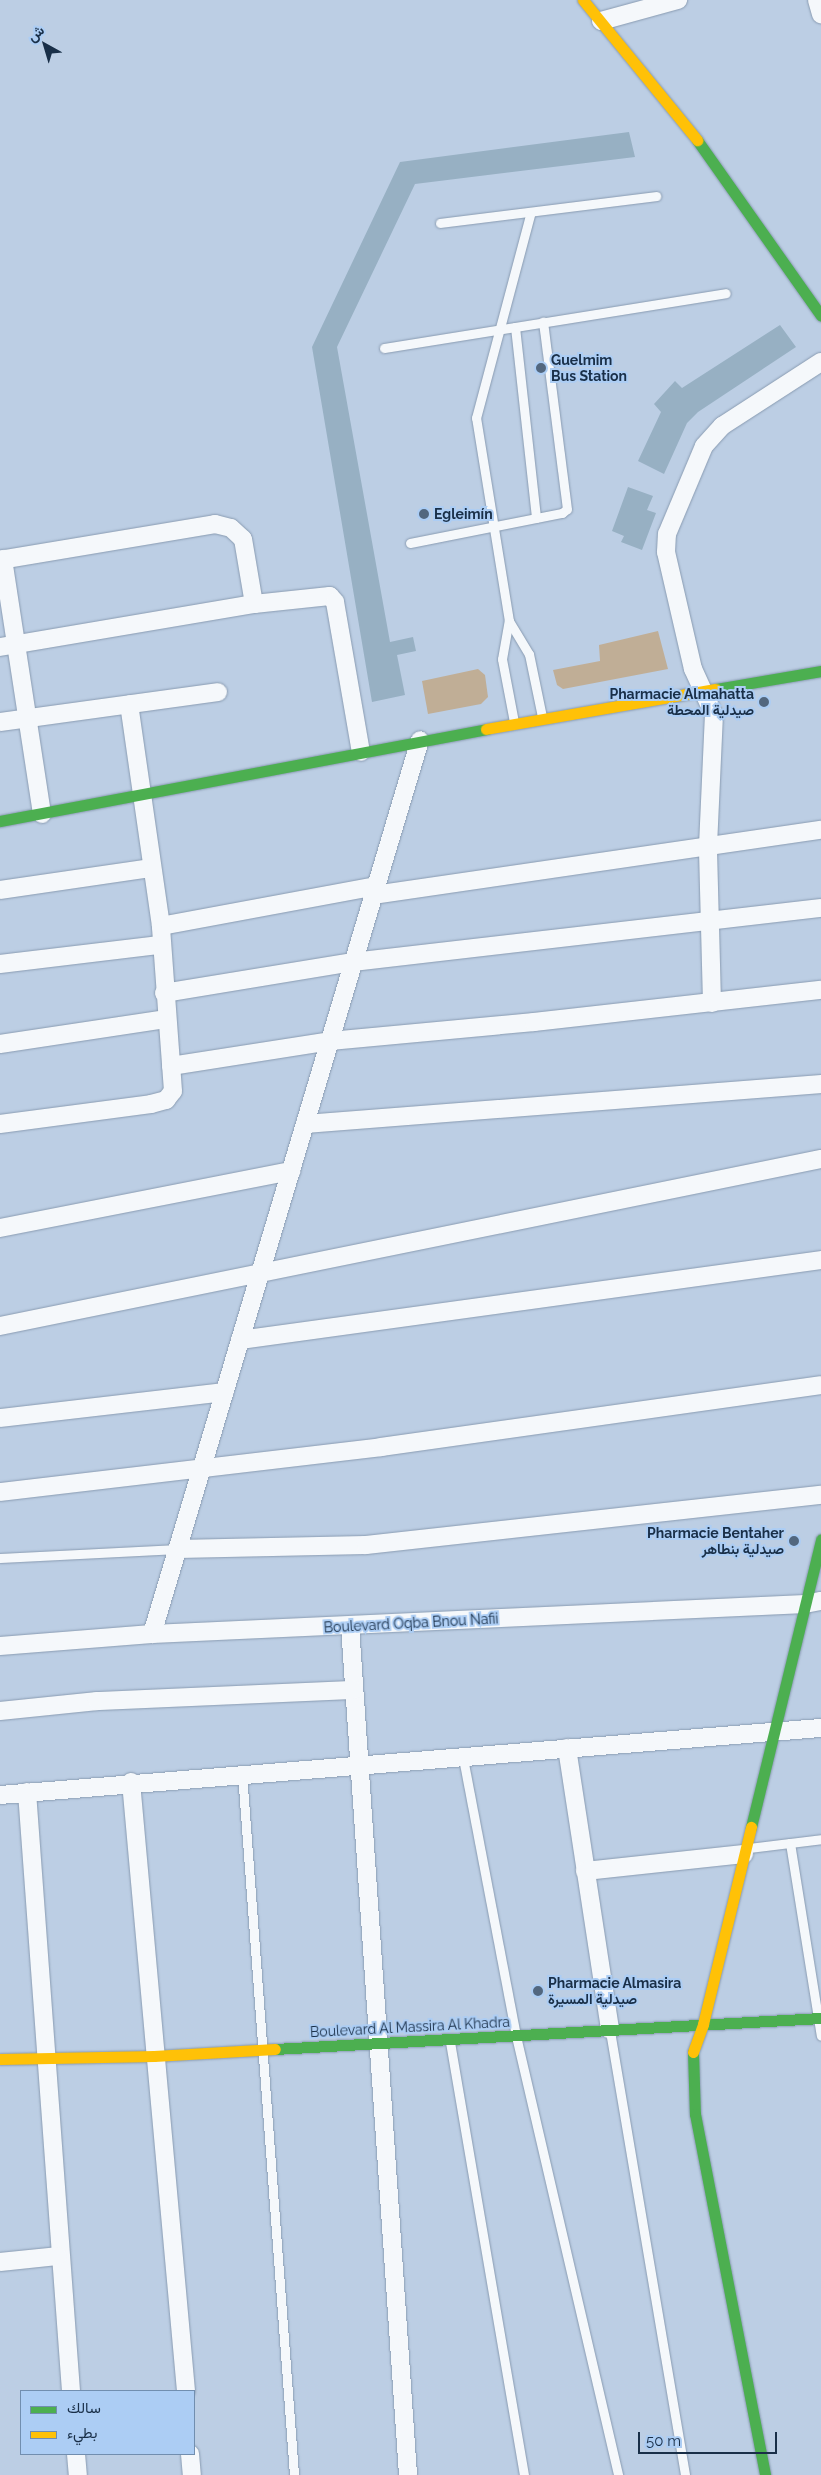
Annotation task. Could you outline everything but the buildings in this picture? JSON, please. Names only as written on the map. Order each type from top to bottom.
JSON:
[{"type":"street","points":[[583,0],[707,153],[818,307]]},
{"type":"street","points":[[600,21],[678,0]]},
{"type":"street","points":[[816,0],[821,14]]},
{"type":"street","points":[[712,1003],[708,846],[714,715],[706,692],[693,669],[666,552],[667,534],[704,446],[722,426],[821,362]]},
{"type":"street","points":[[42,814],[28,718],[8,645],[2,559],[215,524],[231,528],[243,539],[254,604]]},
{"type":"street","points":[[8,645],[254,604],[323,595],[335,602],[361,752]]},
{"type":"street","points":[[0,821],[140,796],[420,740],[821,671]]},
{"type":"street","points":[[0,722],[218,692]]},
{"type":"street","points":[[0,1124],[166,1100],[173,1091],[165,1019],[160,945],[161,926],[140,796],[129,704]]},
{"type":"street","points":[[152,1634],[420,740]]},
{"type":"street","points":[[161,926],[375,891],[821,830]]},
{"type":"street","points":[[0,890],[151,868]]},
{"type":"street","points":[[164,993],[353,962],[821,908]]},
{"type":"street","points":[[0,964],[160,945]]},
{"type":"street","points":[[171,1066],[330,1041],[712,1003],[821,990]]},
{"type":"street","points":[[0,1044],[165,1019]]},
{"type":"street","points":[[305,1124],[821,1084]]},
{"type":"street","points":[[0,1326],[821,1159]]},
{"type":"street","points":[[0,1228],[291,1171]]},
{"type":"street","points":[[240,1340],[821,1260]]},
{"type":"street","points":[[0,1492],[430,1440],[821,1385]]},
{"type":"street","points":[[0,1418],[224,1392]]},
{"type":"street","points":[[178,1548],[366,1545],[821,1495]]},
{"type":"street","points":[[765,2475],[695,2114],[693,2051],[703,2024],[774,1734],[813,1602],[821,1539]]},
{"type":"street","name":"Boulevard Oqba Bnou Nafii","points":[[0,1646],[152,1634],[350,1626],[813,1602]]},
{"type":"street","points":[[350,1626],[408,2475]]},
{"type":"street","points":[[0,1711],[97,1701],[354,1690]]},
{"type":"street","points":[[0,1795],[131,1782],[242,1773],[360,1767],[567,1748],[774,1734],[821,1728]]},
{"type":"street","points":[[567,1748],[610,2030]]},
{"type":"street","points":[[131,1782],[154,2056],[186,2390]]},
{"type":"street","points":[[27,1792],[48,2058],[58,2256],[71,2390]]},
{"type":"street","points":[[585,1871],[745,1851]]},
{"type":"street","name":"Boulevard Al Massira Al Khadra","points":[[0,2060],[154,2056],[819,2018]]},
{"type":"street","points":[[0,2262],[58,2256]]},
{"type":"street","points":[[76,2455],[78,2475]]},
{"type":"street","points":[[190,2455],[192,2475]]},
{"type":"lane","points":[[440,223],[656,196]]},
{"type":"lane","points":[[514,724],[502,659],[509,621],[476,418],[531,212]]},
{"type":"lane","points":[[384,348],[726,293]]},
{"type":"lane","points":[[410,543],[562,513],[567,507],[543,322]]},
{"type":"lane","points":[[515,327],[536,518]]},
{"type":"lane","points":[[509,621],[529,654],[543,719]]},
{"type":"lane","points":[[0,1558],[178,1548]]},
{"type":"lane","points":[[463,1758],[516,2036],[618,2475]]},
{"type":"lane","points":[[242,1773],[265,2050],[294,2475]]},
{"type":"lane","points":[[745,1851],[821,1840]]},
{"type":"lane","points":[[790,1843],[821,2036]]},
{"type":"lane","points":[[610,2030],[685,2475]]},
{"type":"lane","points":[[450,2040],[524,2475]]},
{"type":"shaded area","points":[[658,631],[668,669],[563,689],[557,685],[553,670],[600,661],[599,645]]},
{"type":"shaded area","points":[[478,669],[485,675],[488,697],[481,704],[428,714],[422,681]]},
{"type":"traffic: fast","points":[[697,140],[821,316]]},
{"type":"traffic: fast","points":[[716,689],[821,671]]},
{"type":"traffic: fast","points":[[0,821],[486,729]]},
{"type":"traffic: fast","points":[[751,1827],[821,1539]]},
{"type":"traffic: fast","points":[[275,2049],[821,2018]]},
{"type":"traffic: fast","points":[[693,2052],[695,2114],[765,2475]]},
{"type":"traffic: slow","points":[[583,0],[697,140]]},
{"type":"traffic: slow","points":[[486,729],[716,689]]},
{"type":"traffic: slow","points":[[693,2052],[703,2024],[751,1827]]},
{"type":"traffic: slow","points":[[0,2059],[154,2056],[275,2049]]},
{"type":"place","name":"Guelmim Bus Station","points":[[541,368]]},
{"type":"place","name":"Egleimín","points":[[424,514]]},
{"type":"place","name":"Pharmacie Almahatta صيدلية المحطة","points":[[764,702]]},
{"type":"place","name":"Pharmacie Bentaher صيدلية بنطاهر","points":[[794,1541]]},
{"type":"place","name":"Pharmacie Almasira صيدلية المسيرة","points":[[538,1991]]}]
